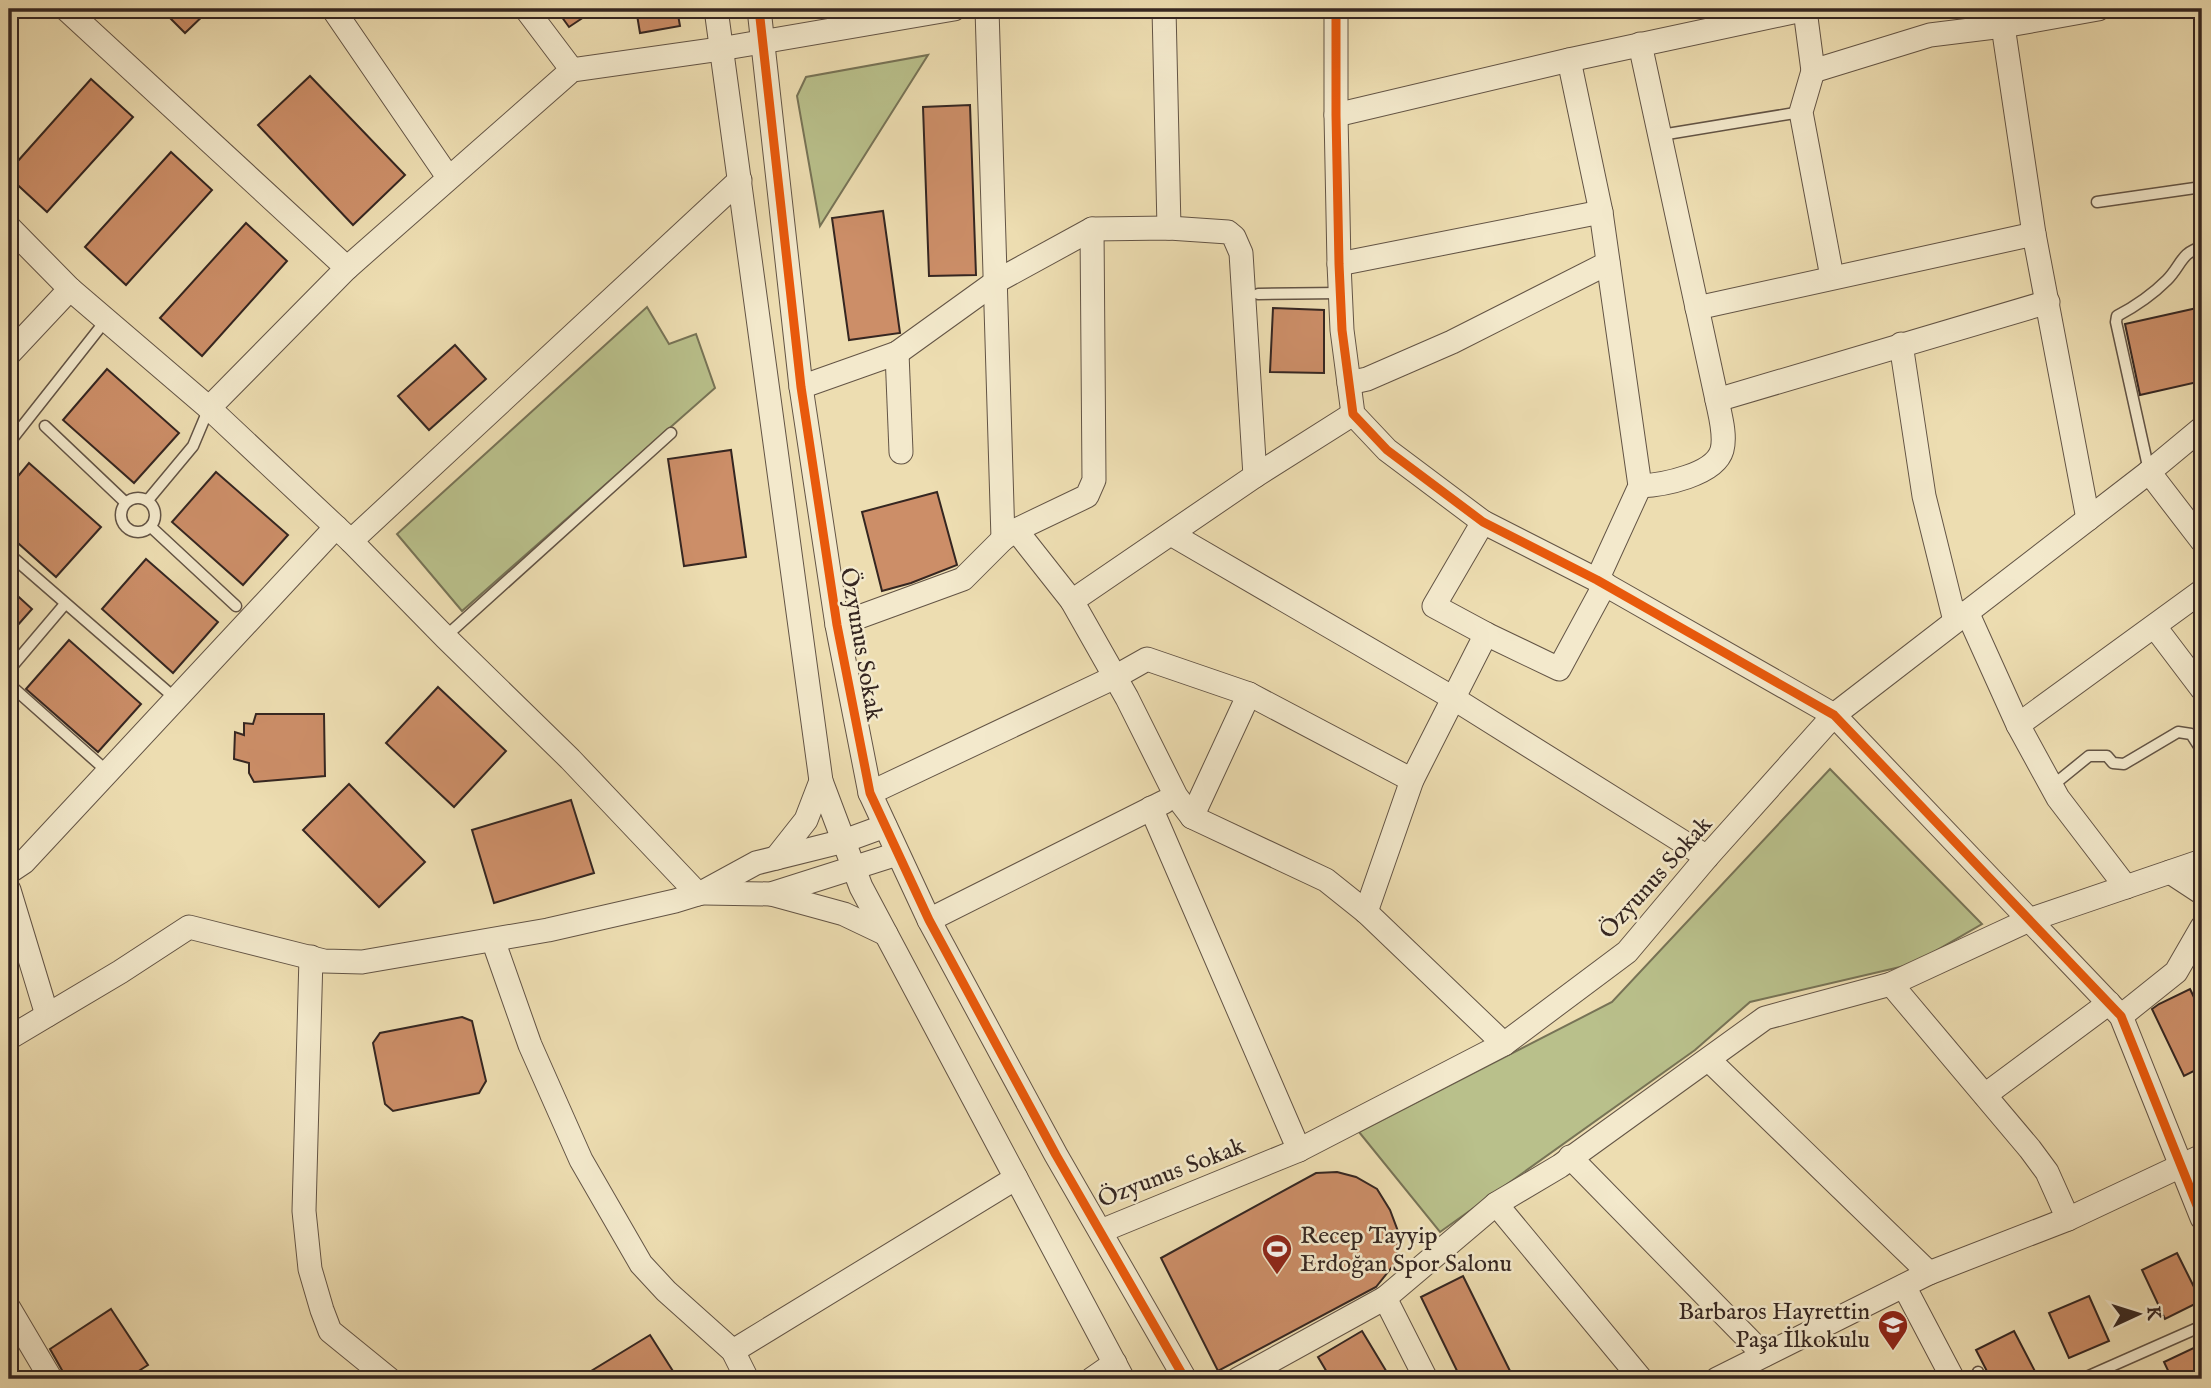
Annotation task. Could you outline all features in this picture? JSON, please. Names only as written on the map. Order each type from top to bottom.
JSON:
[{"type":"street","points":[[66,9],[347,268]]},
{"type":"street","points":[[333,9],[448,177]]},
{"type":"street","points":[[526,9],[572,70]]},
{"type":"street","points":[[716,9],[821,781],[861,887],[1119,1371],[1092,1379]]},
{"type":"street","name":"Özyunus Sokak","points":[[760,9],[801,387],[837,625],[870,793],[929,920],[1056,1155],[1101,1231],[1299,1150],[1504,1044],[1627,952],[1707,857],[1834,715],[2201,430]]},
{"type":"street","points":[[209,408],[347,268],[572,70],[764,42],[954,9]]},
{"type":"street","points":[[987,9],[1010,534],[1072,601],[1115,677],[1176,796],[1192,817],[1326,880],[1366,912],[1504,1044]]},
{"type":"street","points":[[1164,9],[1169,228]]},
{"type":"street","points":[[1336,9],[1340,293],[1353,414],[1387,450],[1483,522],[1601,582],[1834,715],[2115,1009],[2202,1218]]},
{"type":"street","points":[[1336,115],[1569,60],[1806,9],[1813,71],[1801,112],[1832,277]]},
{"type":"street","points":[[1813,71],[1930,36],[2098,9]]},
{"type":"street","points":[[2003,26],[2034,234],[2088,519]]},
{"type":"street","points":[[1640,44],[1717,400],[1723,448],[1710,468],[1655,486],[1640,486]]},
{"type":"street","points":[[1483,522],[1434,606],[1559,669],[1601,582],[1640,486],[1601,212],[1569,60]]},
{"type":"street","points":[[9,872],[24,862],[176,699],[343,534],[740,180]]},
{"type":"street","points":[[1339,264],[1601,212]]},
{"type":"street","points":[[9,227],[70,289],[209,408],[343,534],[570,759],[699,893],[771,894],[844,914],[886,934]]},
{"type":"street","points":[[801,387],[897,353],[997,281],[1092,229],[1169,228],[1228,232],[1234,237],[1241,253],[1255,476]]},
{"type":"street","points":[[837,625],[963,579],[1010,534],[1087,496],[1094,480],[1092,229]]},
{"type":"street","points":[[1697,308],[2034,234]]},
{"type":"street","points":[[1349,383],[1367,379],[1452,342],[1608,263]]},
{"type":"street","points":[[9,354],[70,289]]},
{"type":"street","points":[[1717,400],[2048,302]]},
{"type":"street","points":[[1901,344],[1924,496],[1961,617],[2058,798],[2126,887]]},
{"type":"street","points":[[897,353],[901,452]]},
{"type":"street","points":[[1072,601],[1255,476],[1353,414]]},
{"type":"street","points":[[2149,471],[2202,541]]},
{"type":"street","points":[[1171,534],[1453,698],[1707,857]]},
{"type":"street","points":[[2018,725],[2202,591]]},
{"type":"street","points":[[2155,627],[2202,689]]},
{"type":"street","points":[[1366,912],[1412,780],[1486,634]]},
{"type":"street","points":[[870,793],[1115,677],[1147,659],[1249,694],[1412,780]]},
{"type":"street","points":[[1192,817],[1249,694]]},
{"type":"street","points":[[776,858],[806,820],[821,781]]},
{"type":"street","points":[[929,920],[1176,796]]},
{"type":"street","points":[[1152,808],[1299,1150]]},
{"type":"street","points":[[9,1038],[189,927],[324,961],[362,962],[548,930],[675,901],[699,893],[756,863],[844,841],[885,826]]},
{"type":"street","points":[[771,894],[897,854]]},
{"type":"street","points":[[1238,1379],[1385,1298],[1496,1204],[1560,1166],[1765,1018],[1891,984],[2029,920],[2202,861]]},
{"type":"street","points":[[2170,872],[2202,893]]},
{"type":"street","points":[[9,890],[47,1015]]},
{"type":"street","points":[[1985,1095],[2176,972],[2202,927]]},
{"type":"street","points":[[493,940],[530,1045],[581,1160],[641,1264],[666,1292],[733,1351],[747,1379]]},
{"type":"street","points":[[310,957],[304,1211],[310,1269],[330,1331],[388,1379]]},
{"type":"street","points":[[1891,984],[2047,1172],[2068,1219]]},
{"type":"street","points":[[1709,1060],[1928,1273]]},
{"type":"street","points":[[1717,1379],[1928,1273],[2068,1219],[2202,1156]]},
{"type":"street","points":[[1570,1157],[1764,1355]]},
{"type":"street","points":[[733,1351],[1016,1178]]},
{"type":"street","points":[[1496,1204],[1641,1379]]},
{"type":"street","points":[[1101,1231],[1185,1379]]},
{"type":"street","points":[[1904,1286],[1954,1379]]},
{"type":"street","points":[[1385,1298],[1426,1379]]},
{"type":"street","points":[[9,1308],[51,1379]]},
{"type":"lane","points":[[1661,135],[1801,112]]},
{"type":"lane","points":[[2097,202],[2202,187]]},
{"type":"lane","points":[[2149,471],[2116,322],[2118,316],[2137,305],[2169,278],[2190,250],[2202,247]]},
{"type":"lane","points":[[1258,295],[1340,293]]},
{"type":"lane","points":[[9,443],[106,320]]},
{"type":"lane","points":[[148,500],[193,446],[209,408]]},
{"type":"lane","points":[[45,426],[125,502]]},
{"type":"lane","points":[[445,637],[671,433]]},
{"type":"lane","points":[[136,497],[148,500],[155,509],[156,516],[151,527],[134,532],[124,525],[121,513],[125,502],[136,497]]},
{"type":"lane","points":[[151,527],[236,606]]},
{"type":"lane","points":[[9,554],[176,699]]},
{"type":"lane","points":[[9,670],[65,604]]},
{"type":"lane","points":[[9,684],[99,764]]},
{"type":"lane","points":[[2052,786],[2089,756],[2107,756],[2113,763],[2124,764],[2178,732],[2191,734],[2202,751]]},
{"type":"lane","points":[[2082,1379],[2202,1326]]},
{"type":"green space","points":[[928,55],[820,226],[797,96],[806,77]]},
{"type":"green space","points":[[647,307],[669,344],[696,334],[715,388],[462,611],[397,534]]},
{"type":"green space","points":[[1830,769],[1982,924],[1913,964],[1750,1002],[1695,1050],[1440,1232],[1359,1132],[1612,1002]]},
{"type":"building","points":[[161,9],[210,9],[185,33]]},
{"type":"building","points":[[556,9],[596,9],[569,27]]},
{"type":"building","points":[[636,9],[677,9],[680,26],[640,33]]},
{"type":"building","points":[[310,76],[405,175],[353,225],[258,125]]},
{"type":"building","points":[[91,79],[133,117],[47,212],[9,177],[9,171]]},
{"type":"building","points":[[970,105],[976,275],[929,276],[923,107]]},
{"type":"building","points":[[171,152],[212,190],[126,285],[85,247]]},
{"type":"building","points":[[883,211],[900,333],[849,340],[832,218]]},
{"type":"building","points":[[246,223],[287,261],[202,356],[160,318]]},
{"type":"building","points":[[1273,308],[1324,310],[1324,373],[1270,372]]},
{"type":"building","points":[[2197,308],[2202,331],[2202,381],[2140,395],[2125,324]]},
{"type":"building","points":[[455,345],[486,379],[429,430],[398,396]]},
{"type":"building","points":[[107,369],[179,433],[134,483],[63,420]]},
{"type":"building","points":[[731,450],[746,557],[684,566],[668,459]]},
{"type":"building","points":[[29,463],[101,527],[56,577],[9,535],[9,487]]},
{"type":"building","points":[[216,472],[288,535],[243,585],[172,522]]},
{"type":"building","points":[[937,492],[957,565],[882,591],[862,512]]},
{"type":"building","points":[[146,559],[218,622],[173,673],[102,609]]},
{"type":"building","points":[[9,588],[32,609],[9,635]]},
{"type":"building","points":[[69,640],[141,704],[98,752],[26,689]]},
{"type":"building","points":[[438,687],[506,751],[454,807],[386,743]]},
{"type":"building","points":[[256,714],[324,714],[325,776],[254,782],[249,773],[249,763],[234,759],[235,732],[244,735],[244,723],[253,724]]},
{"type":"building","points":[[349,784],[425,862],[379,907],[303,830]]},
{"type":"building","points":[[571,800],[594,873],[494,903],[472,830]]},
{"type":"building","points":[[2190,989],[2202,1014],[2202,1067],[2184,1076],[2152,1009]]},
{"type":"building","points":[[462,1017],[472,1021],[486,1081],[479,1093],[393,1111],[385,1104],[373,1043],[380,1033]]},
{"type":"building","name":"Recep Tayyip Erdoğan Spor Salonu","points":[[1337,1172],[1356,1177],[1377,1189],[1390,1210],[1399,1234],[1396,1262],[1376,1287],[1218,1371],[1161,1258],[1316,1173]]},
{"type":"building","points":[[2177,1253],[2201,1301],[2165,1319],[2142,1270]]},
{"type":"building","points":[[1463,1276],[1514,1379],[1461,1379],[1421,1297]]},
{"type":"building","points":[[2089,1296],[2109,1341],[2069,1358],[2049,1313]]},
{"type":"building","points":[[111,1309],[148,1365],[126,1379],[65,1379],[50,1349]]},
{"type":"building","points":[[1362,1331],[1391,1379],[1331,1379],[1318,1357]]},
{"type":"building","points":[[2014,1331],[2039,1379],[1991,1379],[1976,1350]]},
{"type":"building","points":[[650,1335],[678,1379],[578,1379]]},
{"type":"building","points":[[2202,1344],[2202,1379],[2172,1379],[2164,1362]]},
{"type":"cycle path","points":[[759,9],[801,387],[837,625],[870,793],[929,920],[1056,1155],[1185,1379]]},
{"type":"cycle path","points":[[1336,9],[1339,264],[1342,330],[1353,414],[1387,450],[1483,522],[1597,580],[1834,715],[2121,1016],[2202,1218]]},
{"type":"place","name":"Recep Tayyip Erdoğan Spor Salonu","points":[[1277,1276]]},
{"type":"place","name":"Barbaros Hayrettin Paşa İlkokulu","points":[[1893,1352]]}]
